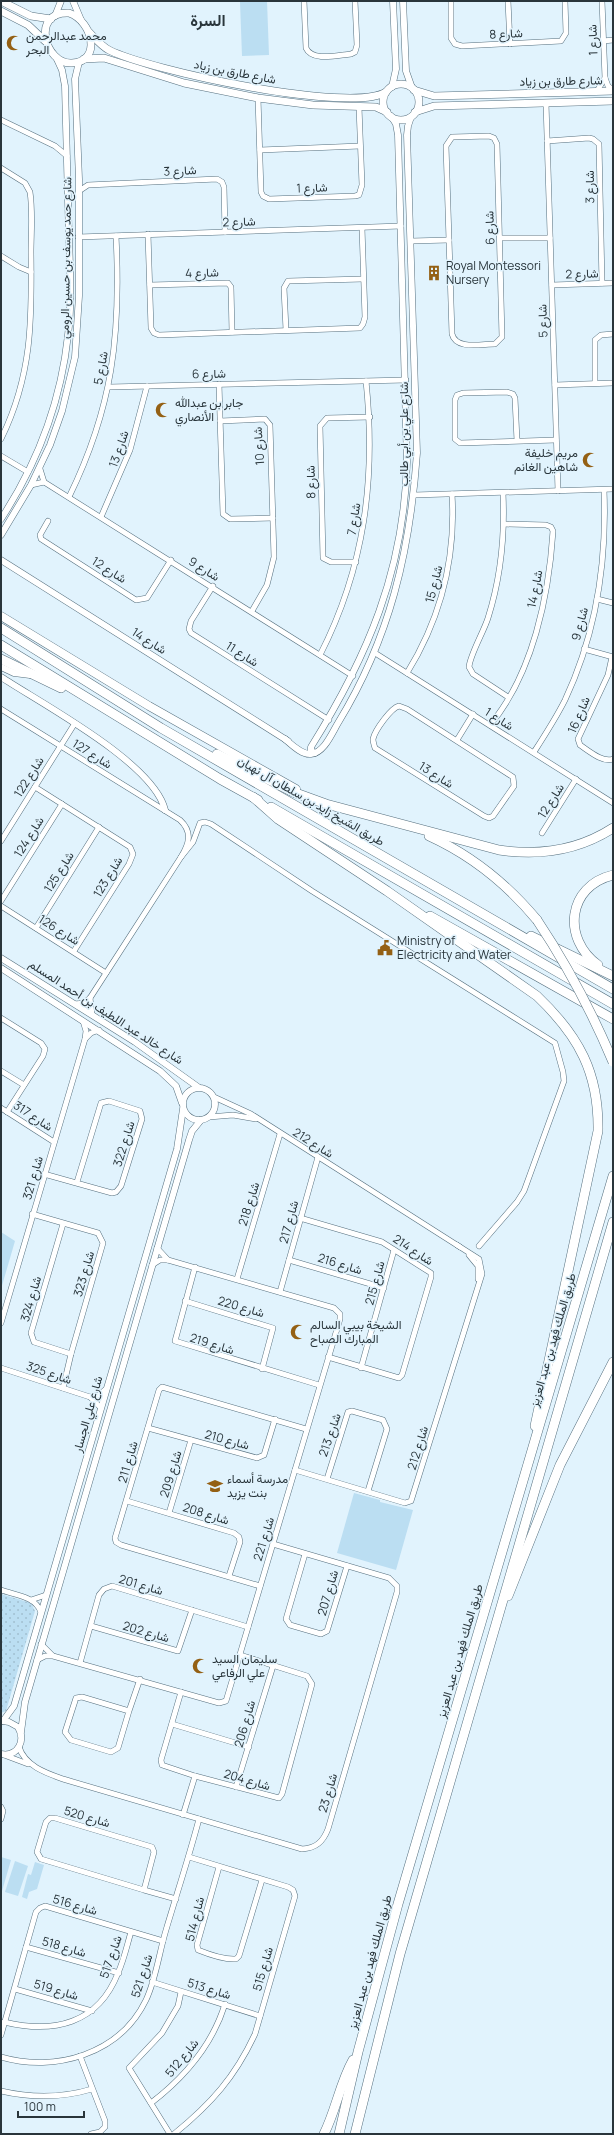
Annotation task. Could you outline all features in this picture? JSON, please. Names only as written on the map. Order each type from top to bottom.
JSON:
[{"type":"highway","name":"طريق الشيخ زايد بن سلطان آل نهيان","points":[[1,628],[161,728],[478,913],[613,989]]},
{"type":"highway","points":[[1,645],[88,699],[253,797],[613,1004]]},
{"type":"highway","points":[[1,659],[88,699]]},
{"type":"highway","points":[[161,728],[310,798],[396,824],[499,850],[526,852],[548,851],[574,846],[597,837],[613,828]]},
{"type":"highway","points":[[253,797],[278,819],[387,891],[537,996],[559,1017],[574,1037],[592,1075],[598,1113],[594,1153],[538,1409],[532,1453]]},
{"type":"highway","points":[[396,824],[450,846],[475,860],[514,893],[537,920],[572,976],[590,1010],[613,1062]]},
{"type":"highway","points":[[613,875],[599,881],[584,893],[577,906],[574,922],[576,937],[583,950],[593,961],[613,975]]},
{"type":"highway","points":[[387,891],[613,1019]]},
{"type":"highway","points":[[478,913],[503,923],[613,975]]},
{"type":"highway","name":"طريق الملك فهد بن عبد العزيز","points":[[339,2134],[358,2052],[398,1904],[613,1176]]},
{"type":"highway","name":"طريق الملك فهد بن عبد العزيز","points":[[355,2134],[400,1954],[613,1222]]},
{"type":"highway","points":[[496,1622],[518,1573],[560,1465],[613,1362]]},
{"type":"highway","points":[[596,1394],[613,1366]]},
{"type":"highway","points":[[324,2134],[335,2108],[347,2072],[358,2052]]},
{"type":"main road","points":[[1,1],[31,16],[53,18],[69,14],[81,20],[89,32],[92,44],[82,60],[65,62],[55,56],[46,42],[28,25],[1,11]]},
{"type":"main road","points":[[46,42],[45,29],[53,18]]},
{"type":"main road","name":"شارع طارق بن زياد","points":[[89,32],[108,50],[147,63],[241,86],[314,95],[372,97],[386,92]]},
{"type":"main road","name":"شارع طارق بن زياد","points":[[82,60],[104,58],[178,81],[258,98],[298,104],[379,108],[389,114]]},
{"type":"main road","points":[[402,84],[413,89],[419,101],[413,114],[402,120],[389,114],[383,104],[386,92],[392,87],[402,84]]},
{"type":"main road","name":"شارع طارق بن زياد","points":[[413,89],[434,96],[613,90]]},
{"type":"main road","points":[[298,104],[303,100],[299,94]]},
{"type":"main road","points":[[475,94],[477,101],[475,105]]},
{"type":"main road","points":[[483,94],[484,105]]},
{"type":"main road","points":[[313,105],[309,100],[314,95]]},
{"type":"main road","name":"شارع طارق بن زياد","points":[[413,114],[431,107],[613,100]]},
{"type":"main road","points":[[1,614],[11,622],[108,681],[310,798]]},
{"type":"street","points":[[53,18],[62,1]]},
{"type":"street","points":[[73,1],[81,20]]},
{"type":"street","points":[[304,1],[306,48],[309,53],[316,56],[351,54],[355,52],[357,44],[355,1]]},
{"type":"street","points":[[392,87],[396,73],[393,1]]},
{"type":"street","points":[[403,1],[406,74],[413,89]]},
{"type":"street","name":"شارع 8","points":[[451,1],[451,38],[455,44],[462,46],[562,40],[566,33],[565,1]]},
{"type":"street","points":[[508,1],[510,44]]},
{"type":"street","name":"شارع 1","points":[[602,1],[605,78]]},
{"type":"street","points":[[604,41],[613,40]]},
{"type":"street","points":[[395,53],[400,57],[405,54]]},
{"type":"street","name":"شارع حمد يوسف بن حسين الرومي","points":[[1,519],[28,472],[52,415],[65,355],[70,302],[66,110],[63,75],[55,56]]},
{"type":"street","name":"شارع حمد يوسف بن حسين الرومي","points":[[1,536],[40,469],[60,417],[75,358],[79,302],[79,179],[75,79],[82,60]]},
{"type":"street","points":[[605,78],[608,86],[613,90]]},
{"type":"street","points":[[597,91],[605,78]]},
{"type":"street","name":"شارع 1","points":[[258,98],[261,192],[266,198],[355,196],[360,193],[362,187],[359,107]]},
{"type":"street","name":"شارع 5","points":[[546,103],[558,491]]},
{"type":"street","points":[[66,110],[70,107],[76,110]]},
{"type":"street","name":"شارع علي بن أبي طالب","points":[[313,744],[353,676],[372,633],[389,582],[398,547],[407,476],[406,380],[398,135],[396,124],[389,114]]},
{"type":"street","name":"شارع علي بن أبي طالب","points":[[315,753],[323,747],[340,719],[375,653],[398,585],[406,550],[414,495],[417,452],[407,136],[408,124],[413,114]]},
{"type":"street","points":[[1,120],[55,146],[67,156]]},
{"type":"street","points":[[398,135],[404,133],[407,136]]},
{"type":"street","name":"شارع 6","points":[[489,136],[494,138],[497,144],[500,238],[501,340],[495,344],[459,344],[453,338],[449,240],[447,144],[452,138],[489,136]]},
{"type":"street","name":"شارع 3","points":[[547,141],[589,138],[599,144],[602,283]]},
{"type":"street","points":[[55,146],[62,145],[66,140]]},
{"type":"street","points":[[260,150],[360,146]]},
{"type":"street","points":[[1,168],[25,183],[30,192],[31,272],[31,328],[26,362],[12,414],[1,439]]},
{"type":"street","points":[[79,179],[88,185],[79,191]]},
{"type":"street","name":"شارع 3","points":[[88,185],[217,179],[222,182],[224,187],[225,232]]},
{"type":"street","name":"شارع 2","points":[[78,237],[401,226]]},
{"type":"street","points":[[148,234],[151,328],[156,334],[232,332],[361,327],[365,317],[362,228]]},
{"type":"street","name":"شارع 5","points":[[70,497],[91,447],[109,387],[114,354],[118,306],[116,236]]},
{"type":"street","points":[[500,238],[550,238]]},
{"type":"street","points":[[411,241],[449,240]]},
{"type":"street","points":[[1,256],[19,267],[31,272]]},
{"type":"street","points":[[286,330],[284,288],[288,281],[363,279]]},
{"type":"street","name":"شارع 4","points":[[150,285],[229,283],[231,287],[232,332]]},
{"type":"street","name":"شارع 2","points":[[552,285],[613,283]]},
{"type":"street","points":[[403,296],[408,300],[413,298]]},
{"type":"street","points":[[404,309],[407,307],[413,310]]},
{"type":"street","points":[[595,383],[595,340],[601,334],[613,334]]},
{"type":"street","points":[[65,355],[70,359],[75,358]]},
{"type":"street","points":[[63,367],[72,370]]},
{"type":"street","name":"شارع 6","points":[[109,387],[406,380]]},
{"type":"street","name":"شارع 7","points":[[320,655],[341,609],[356,562],[364,523],[369,483],[370,417],[366,381]]},
{"type":"street","points":[[555,385],[613,383]]},
{"type":"street","points":[[219,384],[223,514],[230,519],[273,518]]},
{"type":"street","name":"شارع 13","points":[[102,517],[130,450],[147,386]]},
{"type":"street","points":[[517,441],[515,398],[513,394],[507,392],[463,393],[457,395],[455,400],[455,431],[457,442],[464,444],[556,440]]},
{"type":"street","name":"شارع 8","points":[[356,562],[331,562],[323,558],[320,426],[327,418],[370,417]]},
{"type":"street","name":"شارع 10","points":[[220,421],[264,419],[269,423],[274,550],[271,572],[264,591],[252,611]]},
{"type":"street","points":[[1,456],[28,472]]},
{"type":"street","points":[[31,485],[44,482],[40,469]]},
{"type":"street","name":"شارع 9","points":[[44,482],[213,586],[353,676]]},
{"type":"street","name":"شارع 9","points":[[534,752],[566,699],[584,649],[597,599],[605,532],[604,490]]},
{"type":"street","points":[[414,495],[613,490]]},
{"type":"street","points":[[503,493],[504,524],[502,555],[493,601],[469,667],[473,674],[508,697]]},
{"type":"street","name":"شارع 15","points":[[407,673],[429,632],[444,589],[452,541],[452,494]]},
{"type":"street","name":"شارع 12","points":[[48,521],[40,535],[41,539],[136,600],[147,598],[171,560]]},
{"type":"street","name":"شارع 14","points":[[490,725],[508,697],[526,661],[537,629],[550,575],[553,530],[546,525],[504,524]]},
{"type":"street","points":[[398,547],[401,552],[406,550]]},
{"type":"street","name":"شارع 14","points":[[1,560],[285,739],[302,752],[309,754],[315,753]]},
{"type":"street","points":[[389,582],[394,581],[398,585]]},
{"type":"street","name":"شارع 11","points":[[213,586],[191,621],[189,629],[192,633],[330,717]]},
{"type":"street","points":[[597,599],[613,603]]},
{"type":"street","points":[[584,649],[612,657]]},
{"type":"street","name":"شارع 1","points":[[375,653],[613,803]]},
{"type":"street","name":"شارع 16","points":[[612,657],[608,675],[578,739],[580,745],[603,759],[613,759]]},
{"type":"street","points":[[1,667],[18,674],[33,675]]},
{"type":"street","points":[[1,677],[75,723],[108,748],[152,785],[161,797],[165,810]]},
{"type":"street","name":"شارع 13","points":[[399,706],[407,709],[457,740],[508,772],[514,779],[514,786],[491,817],[484,816],[380,752],[373,741],[375,734],[391,710],[399,706]]},
{"type":"street","name":"شارع 127","points":[[1,709],[174,816],[182,825],[185,833],[186,842],[181,857],[90,998]]},
{"type":"street","points":[[457,740],[473,714]]},
{"type":"street","points":[[330,717],[335,720],[340,719]]},
{"type":"street","name":"شارع 122","points":[[1,841],[75,723]]},
{"type":"street","name":"شارع 14","points":[[285,739],[301,747],[308,747],[313,744]]},
{"type":"street","points":[[313,744],[311,750],[315,753]]},
{"type":"street","name":"شارع 12","points":[[542,833],[576,779]]},
{"type":"street","name":"شارع 123","points":[[35,787],[130,847],[132,854],[129,864],[74,951]]},
{"type":"street","name":"شارع 124","points":[[1,901],[62,804]]},
{"type":"street","points":[[181,857],[193,842],[200,823],[205,822],[211,824],[312,891],[555,1043],[564,1081],[524,1191],[517,1202],[479,1246]]},
{"type":"street","name":"شارع 125","points":[[36,928],[99,828]]},
{"type":"street","name":"شارع 126","points":[[1,906],[74,951],[106,973]]},
{"type":"street","name":"شارع خالد عبد اللطيف بن أحمد المسلم","points":[[1,958],[92,1014],[167,1064],[198,1087]]},
{"type":"street","name":"شارع خالد عبد اللطيف بن أحمد المسلم","points":[[1,968],[99,1030],[160,1071],[176,1086],[183,1106]]},
{"type":"street","points":[[23,982],[27,979],[28,974]]},
{"type":"street","points":[[30,987],[36,980]]},
{"type":"street","points":[[75,1004],[84,1002],[90,998],[92,1014]]},
{"type":"street","points":[[1,1018],[41,1043],[45,1049],[43,1056],[7,1112]]},
{"type":"street","name":"شارع 321","points":[[1,1323],[85,1038],[85,1027],[82,1020]]},
{"type":"street","points":[[85,1038],[91,1033],[99,1030]]},
{"type":"street","points":[[160,1071],[166,1068],[167,1064]]},
{"type":"street","points":[[1,1070],[24,1085]]},
{"type":"street","points":[[198,1087],[208,1090],[214,1097],[215,1108],[209,1117],[201,1120],[192,1119],[183,1106],[185,1094],[189,1090],[198,1087]]},
{"type":"street","name":"شارع 212","points":[[214,1097],[246,1111],[457,1245],[476,1262],[479,1269],[477,1284],[411,1501],[405,1503],[295,1470]]},
{"type":"street","name":"شارع 322","points":[[44,1174],[112,1193],[119,1190],[142,1119],[140,1111],[109,1101],[101,1103],[77,1182]]},
{"type":"street","name":"شارع علي الجسار","points":[[2,1722],[14,1706],[169,1175],[179,1139],[183,1106]]},
{"type":"street","name":"شارع 317","points":[[1,1108],[54,1142]]},
{"type":"street","name":"شارع 212","points":[[209,1117],[238,1115],[261,1121]]},
{"type":"street","name":"شارع علي الجسار","points":[[19,1747],[22,1741],[21,1732],[23,1710],[41,1644],[190,1135],[201,1120]]},
{"type":"street","name":"شارع 218","points":[[237,1279],[280,1134]]},
{"type":"street","name":"شارع 217","points":[[280,1292],[318,1157]]},
{"type":"street","points":[[169,1175],[174,1175],[178,1178]]},
{"type":"street","name":"شارع 323","points":[[32,1214],[98,1234],[103,1243],[71,1354],[63,1388]]},
{"type":"street","name":"شارع 214","points":[[300,1218],[382,1242],[428,1269],[431,1277],[402,1375],[399,1378],[328,1358]]},
{"type":"street","name":"شارع 324","points":[[63,1224],[32,1333],[34,1342],[71,1354]]},
{"type":"street","points":[[158,1248],[168,1260]]},
{"type":"street","name":"شارع 215","points":[[361,1368],[394,1250]]},
{"type":"street","points":[[152,1266],[160,1260],[168,1260]]},
{"type":"street","name":"شارع 221","points":[[37,1660],[45,1656],[53,1656],[140,1679],[219,1703],[226,1701],[319,1385],[340,1319],[338,1312],[334,1308],[168,1260]]},
{"type":"street","name":"شارع 216","points":[[289,1260],[384,1288]]},
{"type":"street","name":"شارع 219","points":[[195,1267],[174,1339],[177,1343],[319,1385]]},
{"type":"street","name":"شارع 220","points":[[185,1302],[272,1328],[262,1369]]},
{"type":"street","points":[[123,1334],[126,1336],[132,1336]]},
{"type":"street","points":[[120,1342],[129,1345]]},
{"type":"street","name":"شارع 325","points":[[1,1368],[90,1396]]},
{"type":"street","name":"شارع 211","points":[[260,1586],[116,1542],[115,1538],[159,1390],[162,1387],[306,1429]]},
{"type":"street","points":[[90,1396],[99,1395],[106,1389]]},
{"type":"street","points":[[90,1396],[101,1408]]},
{"type":"street","name":"شارع 213","points":[[327,1479],[348,1412],[352,1411],[383,1420],[387,1429],[368,1491]]},
{"type":"street","name":"شارع 210","points":[[148,1428],[261,1458],[264,1455],[275,1419]]},
{"type":"street","name":"شارع 209","points":[[169,1513],[191,1440]]},
{"type":"street","name":"شارع 208","points":[[127,1501],[234,1533],[239,1537],[240,1542],[229,1576]]},
{"type":"street","points":[[62,1541],[71,1544]]},
{"type":"street","name":"شارع 23","points":[[2,1754],[70,1782],[302,1849],[313,1848],[322,1841],[328,1829],[397,1592],[397,1586],[389,1578],[273,1544]]},
{"type":"street","name":"شارع 207","points":[[305,1554],[286,1619],[290,1625],[315,1633],[321,1634],[327,1631],[347,1566]]},
{"type":"street","points":[[56,1562],[61,1561],[65,1564]]},
{"type":"street","name":"شارع 201","points":[[80,1663],[99,1595],[104,1589],[112,1586],[248,1627]]},
{"type":"street","points":[[1,1590],[31,1600],[37,1605],[41,1612]]},
{"type":"street","points":[[31,1600],[46,1595]]},
{"type":"street","name":"شارع 202","points":[[91,1626],[178,1650],[192,1610]]},
{"type":"street","points":[[41,1644],[53,1656]]},
{"type":"street","name":"شارع 204","points":[[181,1692],[161,1760],[162,1765],[195,1776],[279,1798],[282,1794],[312,1684],[307,1676],[240,1656]]},
{"type":"street","name":"شارع 206","points":[[236,1787],[272,1666]]},
{"type":"street","points":[[129,1711],[82,1697],[76,1698],[65,1732],[71,1740],[111,1752],[115,1751],[118,1748],[140,1679]]},
{"type":"street","points":[[2,1722],[14,1724],[21,1732]]},
{"type":"street","points":[[172,1724],[249,1747]]},
{"type":"street","points":[[2,1754],[12,1753],[19,1747]]},
{"type":"street","name":"شارع 23","points":[[19,1747],[24,1757],[35,1767]]},
{"type":"street","points":[[183,1815],[195,1776]]},
{"type":"street","points":[[1,1807],[3,1811],[1,1819]]},
{"type":"street","name":"شارع 520","points":[[144,1890],[154,1852],[152,1847],[55,1818],[50,1818],[46,1822],[37,1852],[41,1859],[144,1890],[176,1899]]},
{"type":"street","name":"شارع 521","points":[[1,2057],[35,2064],[57,2063],[80,2056],[104,2045],[120,2034],[140,2011],[152,1982],[199,1819]]},
{"type":"street","name":"شارع 515","points":[[174,2134],[199,2113],[228,2082],[250,2046],[255,2034],[295,1896],[293,1890],[288,1887],[189,1857]]},
{"type":"street","name":"شارع 514","points":[[219,1867],[197,1945],[198,1950],[203,1952],[231,1960],[236,1959],[239,1956],[262,1880]]},
{"type":"street","name":"شارع 516","points":[[1,2035],[36,1912],[40,1908],[45,1906],[163,1941]]},
{"type":"street","name":"شارع 517","points":[[4,2022],[36,2028],[50,2028],[77,2020],[92,2011],[111,1987],[119,1973],[131,1932]]},
{"type":"street","name":"شارع 518","points":[[26,1947],[119,1973]]},
{"type":"street","name":"شارع 513","points":[[152,1982],[260,2016]]},
{"type":"street","name":"شارع 519","points":[[15,1988],[92,2011]]},
{"type":"street","points":[[170,2134],[151,2102],[129,2071],[130,2068],[162,2033],[178,2006],[181,1992]]},
{"type":"street","name":"شارع 512","points":[[151,2102],[187,2071],[214,2031],[225,2004]]},
{"type":"street","points":[[80,2056],[105,2121],[104,2127],[100,2132],[91,2134]]},
{"type":"street","points":[[1,2091],[32,2097],[69,2094],[92,2089]]},
{"type":"shaded area","points":[[267,1],[269,55],[242,56],[240,2]]},
{"type":"shaded area","points":[[1,1232],[15,1241],[1,1289]]},
{"type":"shaded area","points":[[354,1493],[380,1500],[380,1502],[413,1510],[396,1570],[337,1553]]},
{"type":"shaded area","points":[[1,1594],[31,1603],[35,1611],[6,1711],[1,1713]]},
{"type":"shaded area","points":[[1,1857],[11,1860],[2,1891],[1,1891]]},
{"type":"shaded area","points":[[15,1861],[28,1866],[18,1896],[5,1892]]},
{"type":"shaded area","points":[[35,1862],[44,1865],[37,1889],[29,1892],[27,1899],[22,1897],[28,1874],[31,1875]]},
{"type":"place","name":"محمد عبدالرحمن البحر","points":[[14,43]]},
{"type":"place","name":"Royal Montessori Nursery","points":[[434,273]]},
{"type":"place","name":"جابر بن عبدالله الأنصاري","points":[[163,410]]},
{"type":"place","name":"مريم خليفة شاهين الغانم","points":[[590,460]]},
{"type":"place","name":"Ministry of Electricity and Water","points":[[385,948]]},
{"type":"place","name":"الشيخة بيبي السالم المبارك الصباح","points":[[298,1332]]},
{"type":"place","name":"مدرسة أسماء بنت يزيد","points":[[215,1486]]},
{"type":"place","name":"سليمان السيد علي الرفاعي","points":[[200,1666]]},
{"type":"district","name":"السرة","points":[[208,20]]}]
